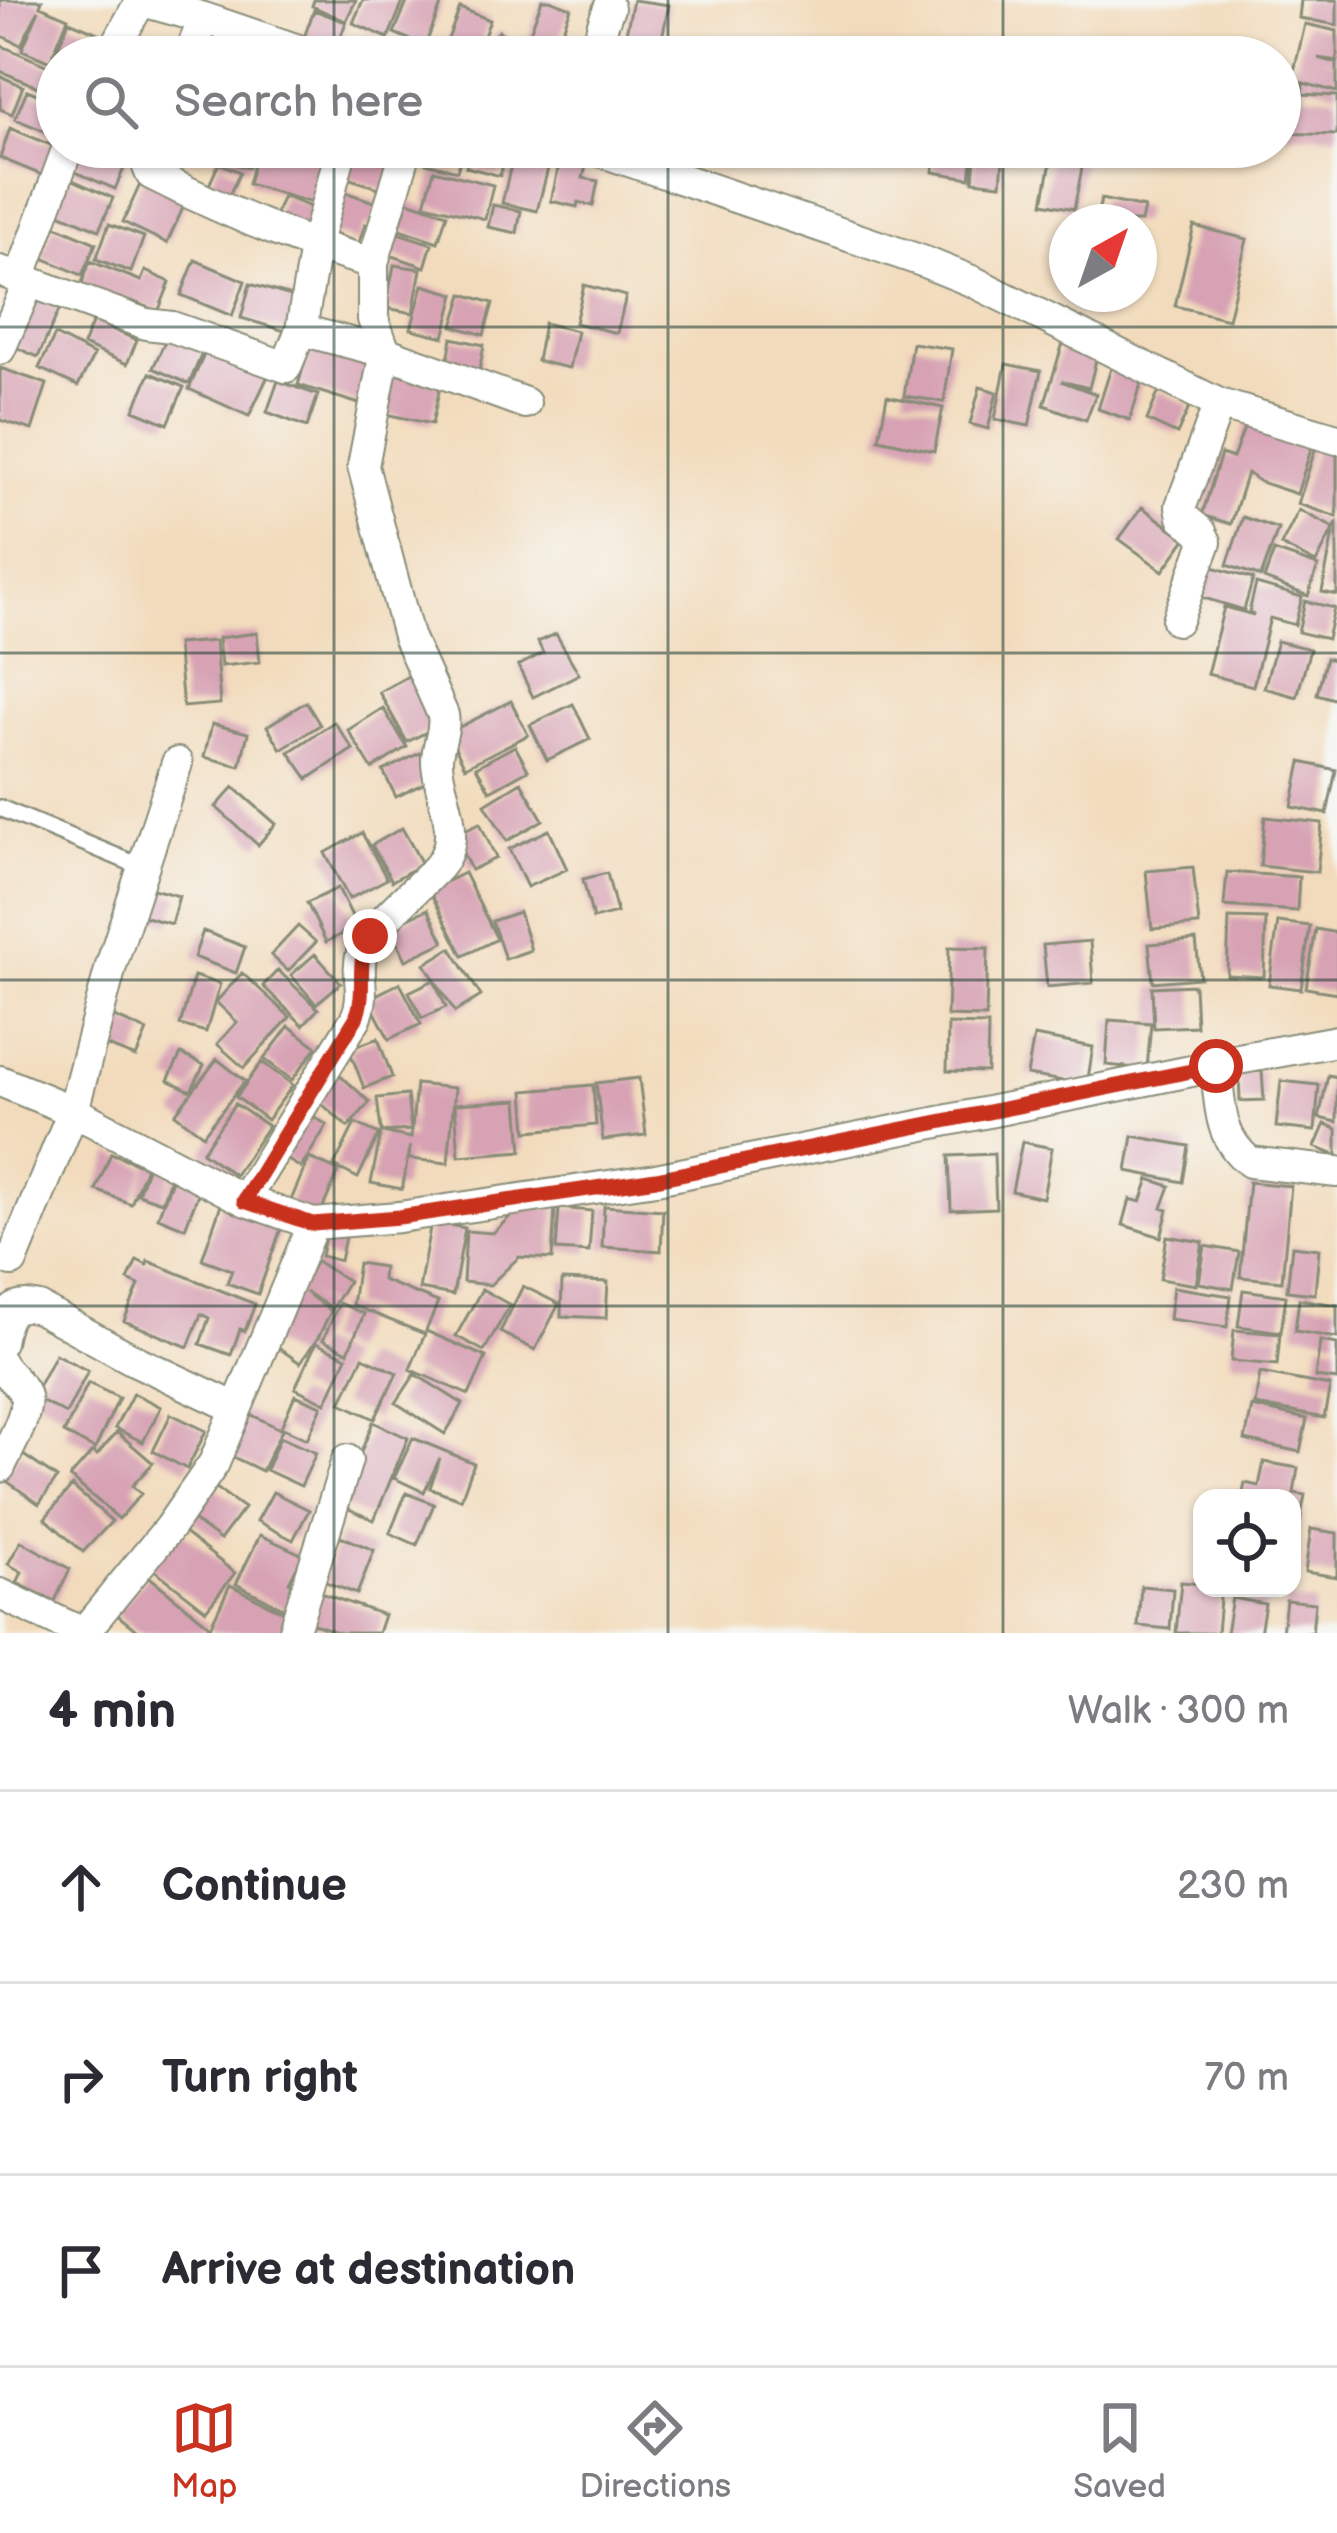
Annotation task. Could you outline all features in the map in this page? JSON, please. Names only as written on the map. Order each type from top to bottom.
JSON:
[{"type":"street","points":[[121,36],[140,0],[257,36]]},
{"type":"street","points":[[600,36],[609,8]]},
{"type":"street","points":[[197,36],[204,18]]},
{"type":"street","points":[[0,350],[16,277],[60,168]]},
{"type":"street","points":[[148,168],[193,195],[315,247],[373,263]]},
{"type":"street","points":[[16,277],[286,367],[301,330],[315,247],[337,168]]},
{"type":"street","points":[[244,1201],[356,1018],[363,995],[360,962],[365,943],[444,860],[448,847],[449,808],[436,760],[445,728],[443,715],[408,636],[363,466],[385,352],[374,319],[373,263],[400,168]]},
{"type":"street","points":[[656,168],[957,275],[1220,404],[1337,439]]},
{"type":"street","points":[[301,330],[385,352],[524,403]]},
{"type":"street","points":[[1177,620],[1206,542],[1183,517],[1181,506],[1220,404]]},
{"type":"street","points":[[12,1261],[73,1111],[111,966],[177,763]]},
{"type":"street","points":[[0,1081],[73,1111],[244,1201],[313,1224],[399,1217],[656,1179],[1337,1041]]},
{"type":"street","points":[[1216,1066],[1224,1132],[1242,1156],[1250,1162],[1337,1172]]},
{"type":"street","points":[[0,1594],[83,1633],[198,1490],[214,1462],[313,1224]]},
{"type":"street","points":[[0,1342],[15,1307],[39,1308],[236,1408]]},
{"type":"street","points":[[0,1363],[26,1400],[20,1426],[0,1467]]},
{"type":"street","points":[[292,1633],[347,1460]]},
{"type":"lane","points":[[0,808],[142,868]]},
{"type":"building","points":[[0,0],[42,0],[40,6],[68,18],[61,36],[36,36],[36,56],[22,50],[39,10],[21,45],[0,35]]},
{"type":"building","points":[[314,0],[356,0],[346,21],[312,6]]},
{"type":"building","points":[[363,0],[404,0],[389,36],[353,23]]},
{"type":"building","points":[[408,0],[443,0],[429,36],[394,33]]},
{"type":"building","points":[[542,0],[571,8],[560,36],[529,36]]},
{"type":"building","points":[[633,0],[669,5],[662,36],[625,36]]},
{"type":"building","points":[[1301,0],[1337,0],[1337,25],[1299,18]]},
{"type":"building","points":[[460,8],[490,20],[484,36],[449,36]]},
{"type":"building","points":[[314,10],[346,22],[341,36],[305,36]]},
{"type":"building","points":[[69,21],[98,33],[97,36],[63,36]]},
{"type":"building","points":[[1305,24],[1337,31],[1337,61],[1318,58],[1337,63],[1337,92],[1301,82]]},
{"type":"building","points":[[0,45],[36,61],[36,86],[0,71]]},
{"type":"building","points":[[0,76],[23,86],[12,114],[0,109]]},
{"type":"building","points":[[1301,84],[1302,94],[1337,96],[1337,135],[1301,134]]},
{"type":"building","points":[[27,90],[36,94],[36,128],[15,119]]},
{"type":"building","points":[[10,128],[36,139],[36,168],[47,168],[44,176],[0,158]]},
{"type":"building","points":[[74,168],[124,168],[115,189]]},
{"type":"building","points":[[217,168],[240,172],[225,204],[205,194]]},
{"type":"building","points":[[252,168],[334,168],[322,206],[248,184]]},
{"type":"building","points":[[343,168],[392,168],[385,190],[341,176]]},
{"type":"building","points":[[470,168],[502,168],[500,176]]},
{"type":"building","points":[[510,168],[548,168],[537,211],[502,203]]},
{"type":"building","points":[[558,168],[586,168],[583,178],[598,181],[593,206],[551,201]]},
{"type":"building","points":[[933,168],[971,168],[970,178],[933,172]]},
{"type":"building","points":[[974,168],[1002,168],[1001,184],[973,181]]},
{"type":"building","points":[[1050,168],[1082,168],[1075,204],[1043,203]]},
{"type":"building","points":[[434,170],[493,185],[485,219],[425,204]]},
{"type":"building","points":[[64,176],[113,198],[99,230],[50,209]]},
{"type":"building","points":[[143,178],[187,199],[167,243],[123,222]]},
{"type":"building","points":[[339,190],[380,204],[373,226],[365,224],[359,243],[329,232]]},
{"type":"building","points":[[283,196],[320,211],[309,238],[272,223]]},
{"type":"building","points":[[408,201],[447,214],[438,242],[399,229]]},
{"type":"building","points":[[493,205],[521,211],[517,233],[488,227]]},
{"type":"building","points":[[109,224],[144,237],[131,272],[96,259]]},
{"type":"building","points":[[54,225],[96,243],[82,275],[41,257]]},
{"type":"building","points":[[1194,226],[1247,239],[1228,319],[1175,306]]},
{"type":"building","points":[[398,233],[432,244],[425,267],[390,255]]},
{"type":"building","points":[[195,260],[245,281],[232,316],[181,295]]},
{"type":"building","points":[[90,261],[141,281],[145,271],[170,282],[158,312],[132,301],[127,313],[78,294]]},
{"type":"building","points":[[394,265],[421,269],[413,313],[386,308]]},
{"type":"building","points":[[250,284],[305,300],[295,334],[241,318]]},
{"type":"building","points":[[423,285],[455,294],[444,337],[411,329]]},
{"type":"building","points":[[584,285],[626,296],[617,333],[575,323]]},
{"type":"building","points":[[25,293],[60,308],[38,357],[4,342]]},
{"type":"building","points":[[463,294],[493,303],[484,335],[453,326]]},
{"type":"building","points":[[93,321],[137,340],[127,364],[83,345]]},
{"type":"building","points":[[544,323],[577,331],[569,368],[537,361]]},
{"type":"building","points":[[170,330],[205,346],[189,384],[153,368]]},
{"type":"building","points":[[55,335],[94,355],[78,386],[39,368]]},
{"type":"building","points":[[312,337],[380,358],[366,406],[298,385]]},
{"type":"building","points":[[452,338],[484,345],[479,372],[447,366]]},
{"type":"building","points":[[912,343],[952,349],[944,402],[904,396]]},
{"type":"building","points":[[1063,343],[1098,352],[1089,388],[1061,381],[1096,394],[1086,420],[1044,405]]},
{"type":"building","points":[[207,348],[268,376],[249,416],[189,389]]},
{"type":"building","points":[[1114,359],[1146,369],[1130,420],[1098,409]]},
{"type":"building","points":[[1006,364],[1041,371],[1029,426],[995,419]]},
{"type":"building","points":[[0,368],[47,384],[32,430],[0,420]]},
{"type":"building","points":[[389,371],[441,382],[432,424],[381,413]]},
{"type":"building","points":[[150,373],[184,387],[168,424],[134,410]]},
{"type":"building","points":[[278,381],[318,395],[307,427],[267,412]]},
{"type":"building","points":[[980,387],[997,392],[988,429],[970,424]]},
{"type":"building","points":[[1159,391],[1190,406],[1177,434],[1147,420]]},
{"type":"building","points":[[887,396],[943,408],[934,451],[879,439]]},
{"type":"building","points":[[1248,417],[1313,443],[1297,494],[1247,473],[1231,524],[1202,515],[1221,454],[1233,458]]},
{"type":"building","points":[[1318,440],[1337,446],[1337,517],[1298,504]]},
{"type":"building","points":[[1142,507],[1186,539],[1163,571],[1119,539]]},
{"type":"building","points":[[1299,510],[1334,528],[1316,563],[1281,545]]},
{"type":"building","points":[[1243,517],[1278,529],[1261,577],[1227,565]]},
{"type":"building","points":[[1337,524],[1337,595],[1322,592]]},
{"type":"building","points":[[1274,551],[1318,566],[1308,596],[1264,579]]},
{"type":"building","points":[[1203,564],[1253,579],[1244,610],[1194,595]]},
{"type":"building","points":[[1256,584],[1302,597],[1295,625],[1270,618],[1253,686],[1207,674],[1224,607],[1254,615],[1249,612]]},
{"type":"building","points":[[1305,601],[1334,608],[1327,639],[1298,632]]},
{"type":"building","points":[[257,633],[260,662],[221,666],[218,638]]},
{"type":"building","points":[[556,634],[579,674],[533,697],[518,666],[543,653],[538,642]]},
{"type":"building","points":[[215,641],[220,704],[183,707],[177,644]]},
{"type":"building","points":[[1277,641],[1310,649],[1297,697],[1264,688]]},
{"type":"building","points":[[1326,658],[1337,661],[1337,700],[1317,694]]},
{"type":"building","points":[[414,673],[442,724],[407,742],[379,692]]},
{"type":"building","points":[[511,701],[528,735],[465,767],[448,733]]},
{"type":"building","points":[[306,702],[320,725],[281,749],[267,726]]},
{"type":"building","points":[[573,704],[590,739],[547,760],[530,725]]},
{"type":"building","points":[[383,708],[407,747],[372,769],[348,730]]},
{"type":"building","points":[[334,722],[353,749],[308,779],[289,752]]},
{"type":"building","points":[[212,724],[248,733],[240,766],[204,757]]},
{"type":"building","points":[[515,746],[528,770],[490,791],[476,767]]},
{"type":"building","points":[[420,753],[433,779],[396,797],[383,771]]},
{"type":"building","points":[[1301,762],[1336,770],[1327,814],[1292,807]]},
{"type":"building","points":[[521,782],[543,820],[507,841],[485,804]]},
{"type":"building","points":[[234,787],[276,824],[258,845],[216,807]]},
{"type":"building","points":[[1265,817],[1322,823],[1317,872],[1260,866]]},
{"type":"building","points":[[480,823],[496,858],[471,870],[454,835]]},
{"type":"building","points":[[402,828],[422,864],[392,881],[372,845]]},
{"type":"building","points":[[549,830],[567,869],[527,887],[509,849]]},
{"type":"building","points":[[362,833],[387,879],[349,899],[325,853]]},
{"type":"building","points":[[1193,867],[1199,925],[1152,929],[1146,871]]},
{"type":"building","points":[[1227,872],[1299,877],[1297,911],[1224,906]]},
{"type":"building","points":[[464,873],[497,939],[463,956],[429,890]]},
{"type":"building","points":[[607,873],[617,913],[593,919],[583,879]]},
{"type":"building","points":[[149,888],[179,896],[171,924],[142,916]]},
{"type":"building","points":[[338,888],[357,926],[326,942],[307,903]]},
{"type":"building","points":[[428,909],[444,942],[406,960],[390,927]]},
{"type":"building","points":[[519,912],[531,950],[505,959],[492,921]]},
{"type":"building","points":[[1229,918],[1266,919],[1264,977],[1227,975]]},
{"type":"building","points":[[1278,922],[1310,926],[1301,989],[1269,985]]},
{"type":"building","points":[[298,926],[316,942],[288,971],[271,955]]},
{"type":"building","points":[[1316,929],[1337,933],[1337,993],[1306,988]]},
{"type":"building","points":[[203,931],[245,947],[236,973],[194,957]]},
{"type":"building","points":[[1196,940],[1200,978],[1153,982],[1149,944]]},
{"type":"building","points":[[1090,941],[1093,983],[1047,987],[1043,945]]},
{"type":"building","points":[[949,947],[988,948],[986,1017],[947,1016]]},
{"type":"building","points":[[451,948],[481,996],[455,1012],[425,964]]},
{"type":"building","points":[[315,954],[341,983],[316,1004],[291,975]]},
{"type":"building","points":[[278,970],[318,1009],[303,1025],[263,986]]},
{"type":"building","points":[[242,973],[290,1017],[244,1068],[217,1044],[237,1022],[216,1002]]},
{"type":"building","points":[[194,976],[220,984],[206,1032],[180,1025]]},
{"type":"building","points":[[434,980],[446,1007],[422,1018],[409,992]]},
{"type":"building","points":[[400,983],[421,1024],[389,1039],[368,999]]},
{"type":"building","points":[[1194,985],[1196,1026],[1154,1028],[1152,987]]},
{"type":"building","points":[[105,1013],[147,1031],[136,1057],[94,1041]]},
{"type":"building","points":[[1109,1020],[1151,1023],[1147,1069],[1106,1065]]},
{"type":"building","points":[[948,1024],[988,1025],[987,1072],[947,1071]]},
{"type":"building","points":[[289,1026],[317,1047],[292,1080],[264,1059]]},
{"type":"building","points":[[1034,1036],[1093,1047],[1087,1085],[1027,1075]]},
{"type":"building","points":[[378,1038],[392,1077],[364,1088],[349,1049]]},
{"type":"building","points":[[181,1054],[204,1065],[191,1091],[168,1080]]},
{"type":"building","points":[[217,1059],[245,1081],[203,1135],[175,1114]]},
{"type":"building","points":[[262,1062],[293,1085],[267,1120],[236,1097]]},
{"type":"building","points":[[335,1071],[370,1102],[348,1127],[313,1096]]},
{"type":"building","points":[[1262,1071],[1264,1100],[1240,1101],[1239,1072]]},
{"type":"building","points":[[1328,1075],[1337,1077],[1337,1122],[1319,1118]]},
{"type":"building","points":[[639,1078],[646,1135],[603,1140],[596,1083]]},
{"type":"building","points":[[1281,1081],[1319,1085],[1315,1131],[1276,1127]]},
{"type":"building","points":[[416,1084],[455,1088],[448,1163],[409,1159],[410,1146],[402,1189],[371,1183],[381,1132],[411,1138]]},
{"type":"building","points":[[593,1085],[596,1125],[527,1131],[524,1091]]},
{"type":"building","points":[[407,1095],[411,1130],[381,1132],[377,1098]]},
{"type":"building","points":[[518,1100],[522,1151],[459,1156],[455,1104]]},
{"type":"building","points":[[235,1104],[268,1126],[235,1175],[202,1152]]},
{"type":"building","points":[[305,1111],[327,1125],[301,1168],[278,1154]]},
{"type":"building","points":[[355,1123],[379,1134],[358,1178],[334,1166]]},
{"type":"building","points":[[1325,1124],[1337,1129],[1337,1156],[1315,1147]]},
{"type":"building","points":[[1133,1136],[1189,1146],[1183,1182],[1127,1171]]},
{"type":"building","points":[[1022,1142],[1052,1148],[1043,1198],[1012,1191]]},
{"type":"building","points":[[111,1153],[146,1167],[131,1204],[96,1190]]},
{"type":"building","points":[[994,1154],[996,1208],[951,1210],[949,1156]]},
{"type":"building","points":[[309,1158],[339,1171],[318,1218],[289,1205]]},
{"type":"building","points":[[149,1162],[173,1170],[162,1202],[138,1194]]},
{"type":"building","points":[[174,1175],[201,1186],[185,1228],[158,1217]]},
{"type":"building","points":[[1149,1179],[1170,1186],[1162,1208],[1168,1210],[1161,1237],[1123,1225],[1130,1199],[1141,1202]]},
{"type":"building","points":[[1249,1182],[1291,1186],[1282,1281],[1240,1277]]},
{"type":"building","points":[[223,1199],[284,1220],[258,1294],[227,1283],[232,1270],[202,1259]]},
{"type":"building","points":[[522,1205],[555,1208],[552,1259],[519,1257],[490,1285],[463,1282],[466,1231],[493,1233]]},
{"type":"building","points":[[604,1206],[663,1210],[661,1251],[602,1247]]},
{"type":"building","points":[[559,1208],[592,1211],[589,1252],[556,1250]]},
{"type":"building","points":[[431,1222],[465,1228],[453,1295],[419,1289]]},
{"type":"building","points":[[326,1233],[345,1237],[340,1261],[321,1256]]},
{"type":"building","points":[[1167,1236],[1203,1242],[1196,1285],[1160,1279]]},
{"type":"building","points":[[1205,1246],[1239,1252],[1233,1289],[1199,1283]]},
{"type":"building","points":[[1292,1246],[1319,1249],[1315,1294],[1287,1291]]},
{"type":"building","points":[[137,1260],[255,1304],[231,1355],[200,1344],[209,1318],[201,1314],[188,1347],[124,1321],[139,1285],[128,1280]]},
{"type":"building","points":[[316,1261],[348,1281],[332,1308],[305,1292],[331,1311],[300,1363],[269,1341]]},
{"type":"building","points":[[358,1263],[383,1267],[382,1280],[438,1302],[426,1331],[486,1357],[469,1395],[410,1369],[425,1334],[352,1305]]},
{"type":"building","points":[[562,1280],[608,1282],[606,1318],[561,1316]]},
{"type":"building","points":[[523,1286],[559,1304],[535,1350],[500,1332]]},
{"type":"building","points":[[1173,1287],[1231,1296],[1227,1327],[1169,1319]]},
{"type":"building","points":[[482,1289],[510,1305],[484,1351],[456,1336]]},
{"type":"building","points":[[1243,1290],[1286,1296],[1281,1332],[1238,1326]]},
{"type":"building","points":[[1299,1299],[1337,1305],[1337,1338],[1295,1331]]},
{"type":"building","points":[[339,1303],[364,1314],[348,1352],[323,1340]]},
{"type":"building","points":[[1234,1330],[1280,1334],[1277,1365],[1231,1361]]},
{"type":"building","points":[[1320,1341],[1337,1344],[1337,1380],[1315,1377]]},
{"type":"building","points":[[316,1343],[347,1357],[326,1403],[295,1388]]},
{"type":"building","points":[[55,1354],[88,1371],[66,1414],[33,1397]]},
{"type":"building","points":[[363,1357],[397,1373],[375,1419],[341,1403]]},
{"type":"building","points":[[1260,1373],[1330,1386],[1324,1418],[1255,1405]]},
{"type":"building","points":[[415,1374],[463,1404],[445,1434],[396,1403]]},
{"type":"building","points":[[88,1383],[119,1398],[95,1449],[64,1433]]},
{"type":"building","points":[[133,1393],[161,1407],[143,1442],[115,1428]]},
{"type":"building","points":[[295,1395],[322,1406],[307,1439],[281,1427]]},
{"type":"building","points":[[1252,1407],[1307,1419],[1300,1452],[1245,1440]]},
{"type":"building","points":[[244,1411],[282,1430],[262,1471],[223,1452]]},
{"type":"building","points":[[171,1414],[206,1431],[187,1469],[153,1451]]},
{"type":"building","points":[[373,1422],[408,1438],[374,1520],[340,1505]]},
{"type":"building","points":[[117,1432],[153,1463],[132,1486],[141,1494],[119,1519],[70,1477]]},
{"type":"building","points":[[280,1437],[316,1453],[301,1486],[266,1470]]},
{"type":"building","points":[[413,1438],[474,1463],[461,1499],[430,1488],[440,1458],[424,1492],[394,1478]]},
{"type":"building","points":[[19,1452],[57,1478],[39,1504],[1,1477]]},
{"type":"building","points":[[1264,1462],[1298,1468],[1295,1489],[1244,1489],[1245,1483],[1259,1486]]},
{"type":"building","points":[[212,1485],[244,1508],[220,1540],[189,1517]]},
{"type":"building","points":[[72,1486],[112,1521],[83,1552],[45,1518]]},
{"type":"building","points":[[273,1492],[309,1510],[293,1540],[257,1521]]},
{"type":"building","points":[[406,1493],[434,1504],[417,1545],[390,1533]]},
{"type":"building","points":[[178,1528],[235,1573],[206,1610],[148,1565]]},
{"type":"building","points":[[1311,1529],[1337,1533],[1337,1577],[1305,1572]]},
{"type":"building","points":[[260,1535],[303,1555],[289,1582],[297,1586],[285,1609],[236,1584]]},
{"type":"building","points":[[340,1536],[374,1550],[357,1594],[323,1581]]},
{"type":"building","points":[[21,1541],[70,1569],[55,1601],[17,1583],[22,1572],[8,1564]]},
{"type":"building","points":[[147,1575],[209,1625],[203,1633],[140,1633],[116,1614]]},
{"type":"building","points":[[1181,1582],[1193,1583],[1193,1597],[1220,1597],[1217,1633],[1176,1633]]},
{"type":"building","points":[[230,1585],[290,1615],[282,1633],[209,1629]]},
{"type":"building","points":[[1141,1586],[1173,1589],[1170,1629],[1138,1626]]},
{"type":"building","points":[[321,1593],[384,1615],[378,1633],[340,1633],[311,1623]]},
{"type":"building","points":[[1232,1598],[1265,1604],[1260,1633],[1226,1633]]},
{"type":"building","points":[[1286,1600],[1315,1603],[1312,1633],[1282,1633]]},
{"type":"route","points":[[370,936],[360,962],[363,995],[356,1018],[244,1201],[313,1224],[399,1217],[656,1179],[1216,1066]]}]
